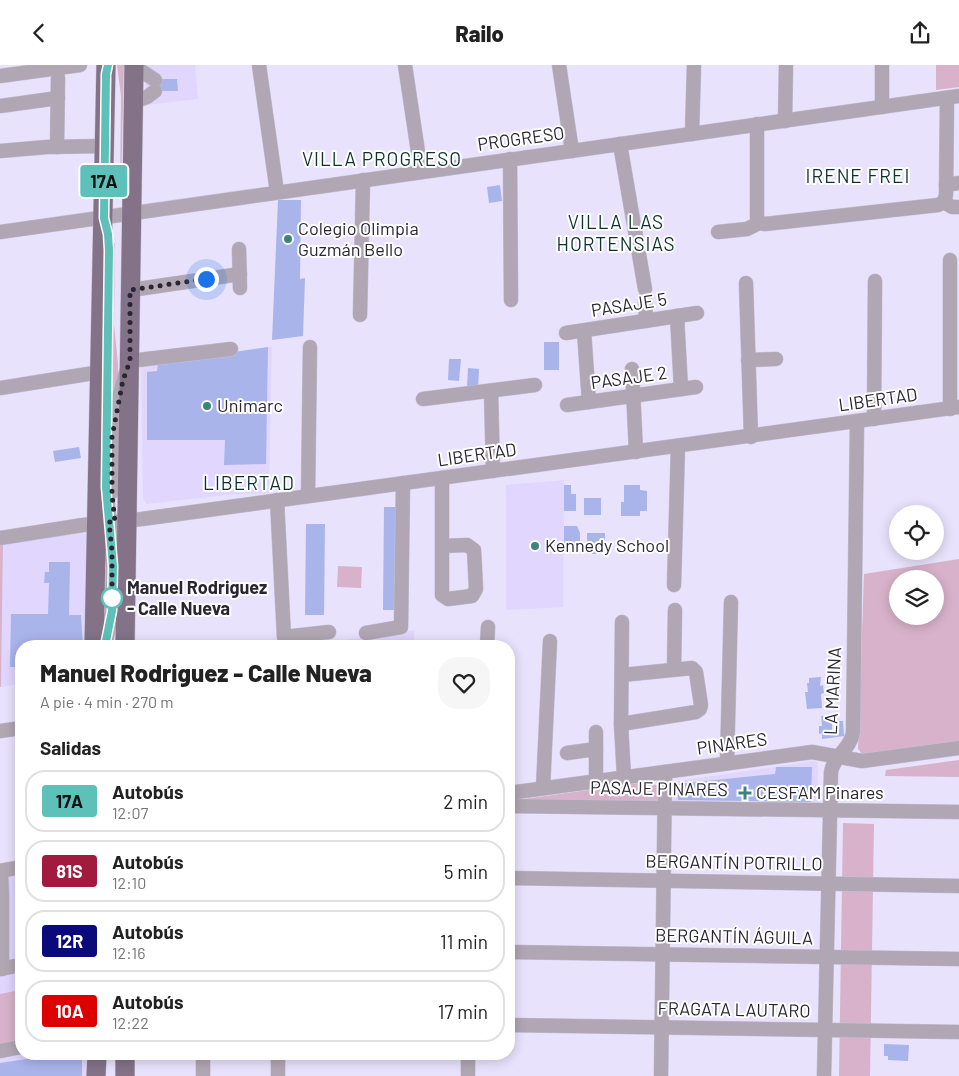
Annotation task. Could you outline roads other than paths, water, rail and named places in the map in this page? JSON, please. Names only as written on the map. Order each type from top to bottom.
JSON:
[{"type":"main road","points":[[95,640],[112,522],[130,361],[134,102],[132,65]]},
{"type":"main road","points":[[107,68],[100,372],[123,640]]},
{"type":"main road","points":[[96,1076],[97,1060]]},
{"type":"main road","points":[[125,1060],[125,1076]]},
{"type":"street","points":[[0,77],[80,65]]},
{"type":"street","points":[[132,65],[155,85],[147,97],[134,102]]},
{"type":"street","points":[[132,65],[125,181],[129,207],[132,213]]},
{"type":"street","points":[[259,65],[277,192]]},
{"type":"street","points":[[405,65],[421,172]]},
{"type":"street","points":[[559,65],[572,151]]},
{"type":"street","points":[[692,134],[694,65]]},
{"type":"street","points":[[785,121],[786,65]]},
{"type":"street","points":[[882,65],[882,107]]},
{"type":"street","points":[[57,147],[58,78]]},
{"type":"street","points":[[718,232],[747,229],[759,223],[765,225],[938,205],[944,202],[953,184],[953,97]]},
{"type":"street","name":"PROGRESO","points":[[0,232],[953,97]]},
{"type":"street","points":[[0,106],[58,98]]},
{"type":"street","points":[[757,125],[757,218],[759,223]]},
{"type":"street","points":[[620,144],[645,294],[646,321]]},
{"type":"street","points":[[0,151],[105,146]]},
{"type":"street","points":[[510,159],[511,300]]},
{"type":"street","points":[[360,315],[362,180]]},
{"type":"street","points":[[944,202],[949,206],[959,207]]},
{"type":"street","points":[[104,218],[109,250],[106,477],[118,552],[117,640]]},
{"type":"street","points":[[239,249],[240,288]]},
{"type":"street","points":[[950,260],[954,408]]},
{"type":"street","points":[[130,290],[240,274]]},
{"type":"street","points":[[874,419],[875,281]]},
{"type":"street","points":[[746,283],[751,437]]},
{"type":"street","name":"PASAJE 5","points":[[566,333],[697,313]]},
{"type":"street","points":[[677,316],[681,389]]},
{"type":"street","points":[[584,331],[589,402]]},
{"type":"street","points":[[308,496],[310,347]]},
{"type":"street","points":[[130,361],[230,349]]},
{"type":"street","points":[[748,360],[776,359]]},
{"type":"street","points":[[632,369],[636,452]]},
{"type":"street","points":[[0,388],[100,372]]},
{"type":"street","points":[[423,399],[536,385]]},
{"type":"street","name":"PASAJE 2","points":[[568,405],[696,387]]},
{"type":"street","points":[[491,391],[493,471]]},
{"type":"street","name":"LIBERTAD","points":[[0,538],[954,408]]},
{"type":"street","name":"LA MARINA","points":[[824,1076],[832,767],[838,757],[849,746],[853,732],[857,422]]},
{"type":"street","points":[[674,585],[678,447]]},
{"type":"street","points":[[442,478],[442,546]]},
{"type":"street","points":[[366,633],[401,627],[403,483]]},
{"type":"street","points":[[277,501],[284,637],[329,632]]},
{"type":"street","points":[[106,640],[112,600],[112,522]]},
{"type":"street","points":[[727,763],[731,602]]},
{"type":"street","points":[[674,669],[675,610]]},
{"type":"street","points":[[622,622],[621,724],[624,777]]},
{"type":"street","points":[[487,640],[488,627]]},
{"type":"street","points":[[543,788],[550,641]]},
{"type":"street","points":[[621,724],[696,712],[700,709],[701,705],[695,670],[690,667],[622,675]]},
{"type":"street","points":[[0,731],[15,729]]},
{"type":"street","points":[[596,732],[596,781]]},
{"type":"street","name":"PINARES","points":[[515,792],[812,752],[870,761],[959,748]]},
{"type":"street","points":[[567,753],[596,749]]},
{"type":"street","points":[[661,1076],[665,772]]},
{"type":"street","name":"PASAJE PINARES","points":[[515,806],[959,812]]},
{"type":"street","points":[[15,868],[0,871],[1,969],[15,966]]},
{"type":"street","name":"BERGANTÍN POTRILLO","points":[[515,878],[959,886]]},
{"type":"street","name":"BERGANTÍN ÁGUILA","points":[[515,952],[959,959]]},
{"type":"street","name":"FRAGATA LAUTARO","points":[[515,1025],[959,1033]]},
{"type":"street","points":[[0,1051],[15,1048]]},
{"type":"street","points":[[203,1060],[203,1076]]},
{"type":"street","points":[[278,1060],[278,1076]]},
{"type":"street","points":[[468,1060],[468,1076]]},
{"type":"place","name":"Colegio Olimpia Guzmán Bello","points":[[288,239]]},
{"type":"place","name":"Unimarc","points":[[207,406]]},
{"type":"place","name":"Kennedy School","points":[[535,546]]},
{"type":"place","name":"Manuel Rodriguez - Calle Nueva","points":[[112,598]]},
{"type":"place","name":"CESFAM Pinares","points":[[745,793]]},
{"type":"district","name":"VILLA PROGRESO","points":[[382,159]]},
{"type":"district","name":"IRENE FREI","points":[[858,176]]},
{"type":"district","name":"VILLA LAS HORTENSIAS","points":[[616,233]]},
{"type":"district","name":"LIBERTAD","points":[[249,483]]}]
